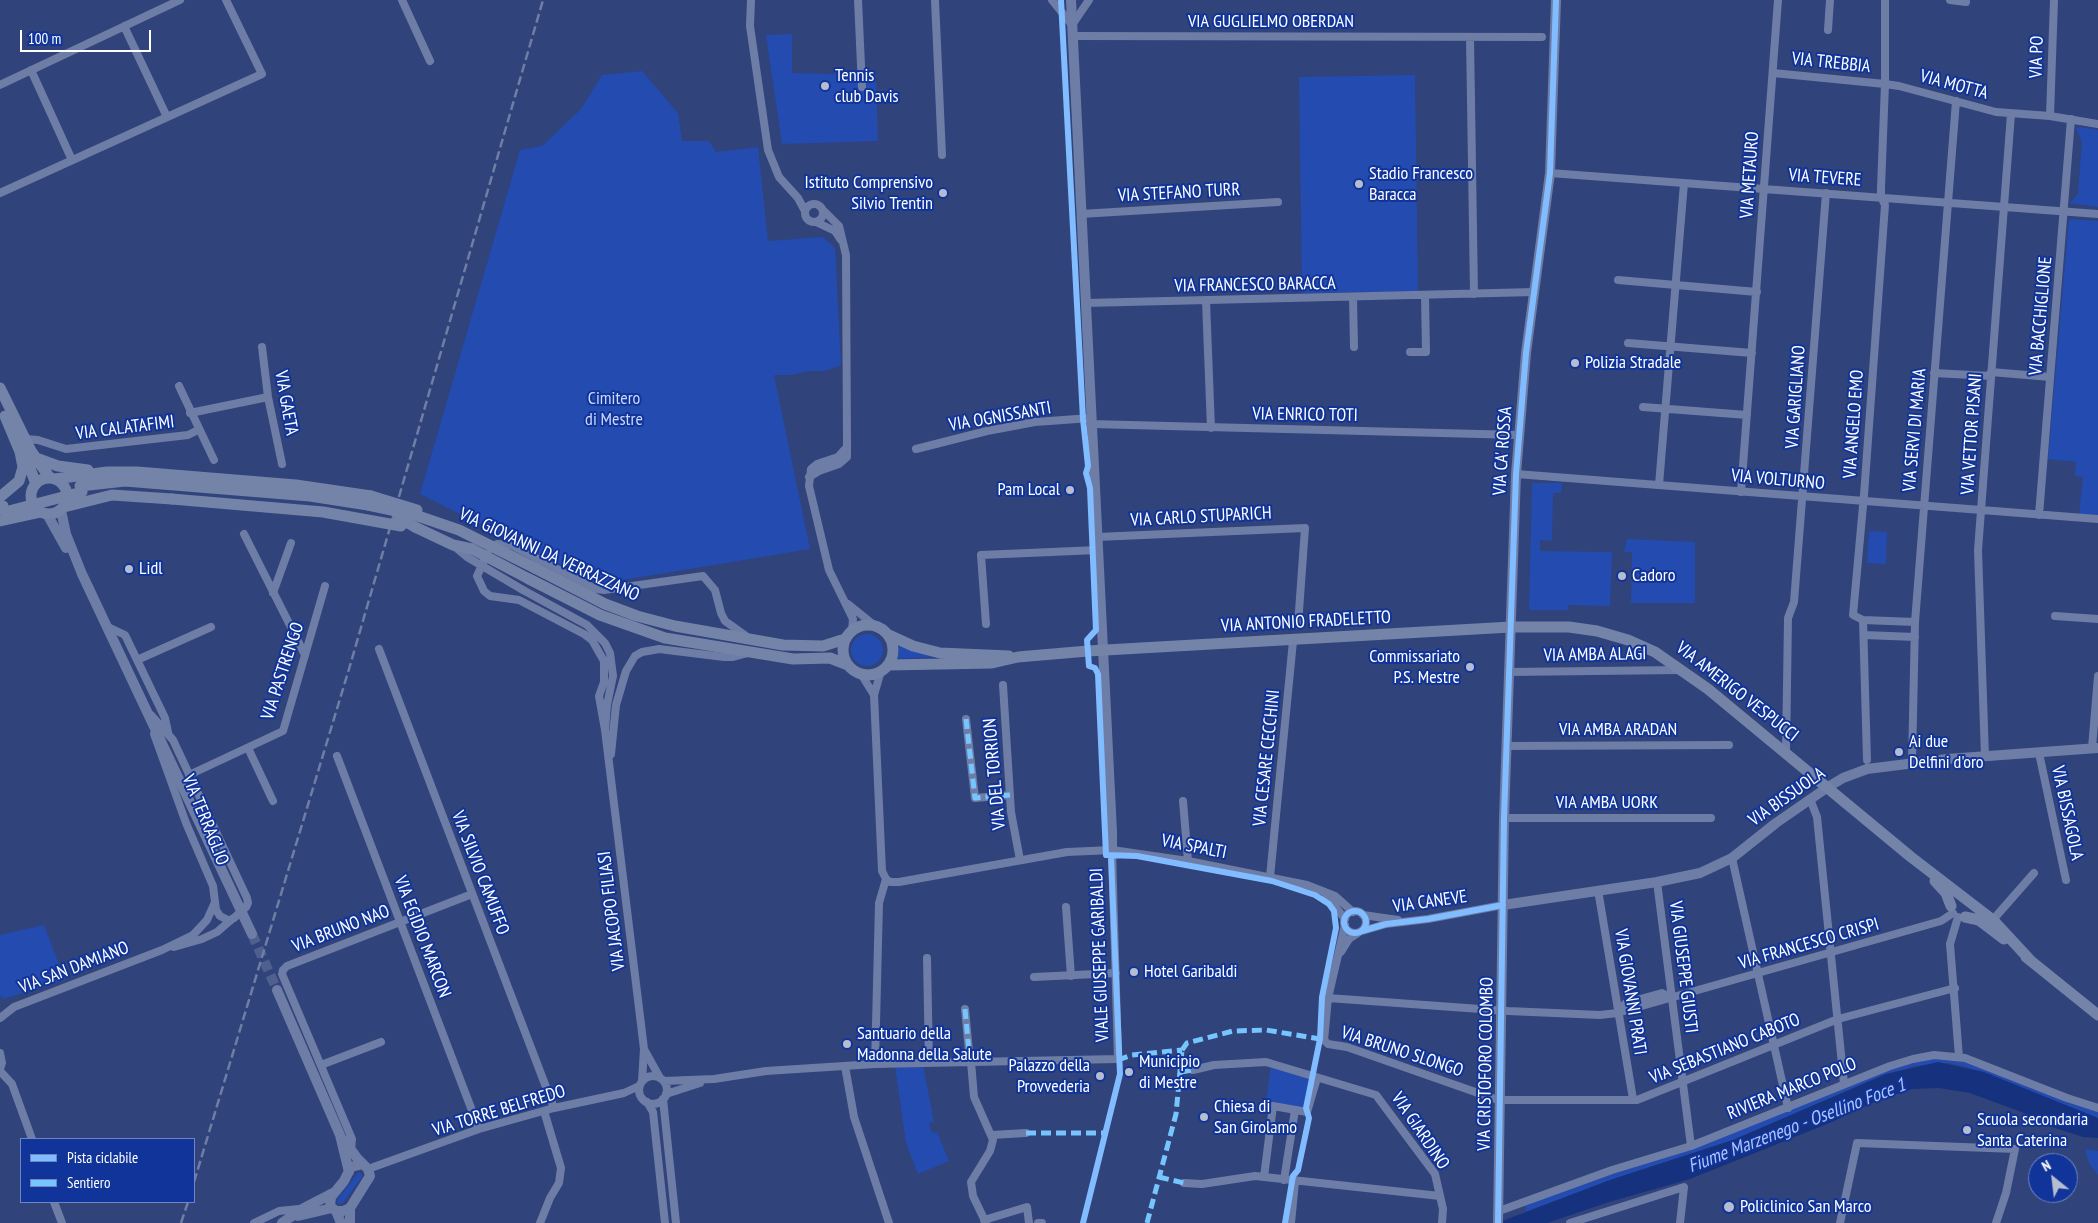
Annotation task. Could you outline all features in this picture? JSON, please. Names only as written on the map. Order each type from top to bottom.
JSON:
[{"type":"main road","points":[[0,388],[3,409],[20,452],[23,467],[19,481],[1,507]]},
{"type":"main road","points":[[3,409],[25,439],[35,457],[52,478],[62,483],[66,490],[67,499],[63,508]]},
{"type":"main road","points":[[3,409],[28,460],[35,485],[32,501],[44,513]]},
{"type":"main road","points":[[35,457],[58,466],[107,472]]},
{"type":"main road","points":[[1,507],[42,479],[107,472],[137,472],[296,485],[369,504]]},
{"type":"main road","points":[[1,507],[80,486],[124,481],[310,496],[417,510],[460,530]]},
{"type":"main road","points":[[1,507],[44,513],[112,495],[322,512],[415,527]]},
{"type":"main road","name":"VIA GIOVANNI DA VERRAZZANO","points":[[369,504],[415,515],[460,530],[532,573],[585,608],[635,629],[678,641],[749,653],[801,659],[830,658],[848,665]]},
{"type":"main road","name":"VIA GIOVANNI DA VERRAZZANO","points":[[369,504],[453,545],[472,548],[637,616],[675,626],[783,645],[823,646],[848,635]]},
{"type":"main road","points":[[1018,657],[992,663],[885,668],[875,674],[861,674],[848,665],[843,652],[848,635],[858,626],[874,625],[889,635],[913,646],[940,653],[1018,657],[1102,651]]},
{"type":"main road","name":"VIA ANTONIO FRADELETTO","points":[[1102,651],[1511,627]]},
{"type":"main road","name":"VIA AMERIGO VESPUCCI","points":[[1511,627],[1569,627],[1597,631],[1628,640],[1655,652],[1683,670],[1786,752],[1911,857],[1968,900],[2031,960],[2098,1015]]},
{"type":"main road","points":[[885,668],[894,650],[889,635]]},
{"type":"main road","name":"VIA AMERIGO VESPUCCI","points":[[1911,857],[1942,888],[1957,913],[1990,923]]},
{"type":"main road","points":[[1958,898],[1968,900],[1971,912],[1957,913],[1958,898]]},
{"type":"street","points":[[0,85],[180,0]]},
{"type":"street","points":[[0,193],[262,74],[226,0]]},
{"type":"street","points":[[402,0],[430,61]]},
{"type":"street","points":[[752,0],[750,26],[768,150],[779,177],[804,207],[807,220],[816,222],[835,232],[846,248]]},
{"type":"street","points":[[858,0],[862,87]]},
{"type":"street","points":[[936,0],[942,155]]},
{"type":"street","points":[[1052,0],[1072,25],[1089,0]]},
{"type":"street","name":"VIALE GIUSEPPE GARIBALDI","points":[[970,1062],[1118,1059],[1112,832],[1071,0]]},
{"type":"street","name":"VIA CA' ROSSA","points":[[1503,905],[1508,672],[1518,435],[1526,353],[1550,173],[1556,0]]},
{"type":"street","name":"VIA METAURO","points":[[1741,492],[1778,0]]},
{"type":"street","points":[[1828,30],[1830,0]]},
{"type":"street","points":[[1885,0],[1885,84]]},
{"type":"street","points":[[1950,0],[1966,2]]},
{"type":"street","name":"VIA PO","points":[[2050,116],[2054,0]]},
{"type":"street","points":[[124,26],[167,117]]},
{"type":"street","name":"VIA GUGLIELMO OBERDAN","points":[[1073,36],[1542,37]]},
{"type":"street","points":[[1470,37],[1474,294]]},
{"type":"street","points":[[31,70],[72,160]]},
{"type":"street","name":"VIA TREBBIA","points":[[1773,72],[1885,84]]},
{"type":"street","name":"VIA MOTTA","points":[[1885,84],[1996,112],[2071,118],[2098,124]]},
{"type":"street","name":"VIA ANGELO EMO","points":[[1867,760],[1863,620],[1853,615],[1885,206],[1881,197],[1885,84]]},
{"type":"street","name":"VIA SERVI DI MARIA","points":[[1912,763],[1915,622],[1956,101]]},
{"type":"street","name":"VIA VETTOR PISANI","points":[[1985,757],[1978,566],[2011,114]]},
{"type":"street","name":"VIA BACCHIGLIONE","points":[[2039,515],[2071,118]]},
{"type":"street","name":"VIA TEVERE","points":[[1550,173],[2098,214]]},
{"type":"street","points":[[1659,485],[1684,183]]},
{"type":"street","points":[[794,193],[809,203],[820,205],[839,226],[846,248],[847,457],[839,464],[819,471],[809,477],[810,494],[829,570],[853,619],[848,635]]},
{"type":"street","name":"VIA GARIGLIANO","points":[[1786,752],[1788,618],[1794,602],[1826,193]]},
{"type":"street","name":"VIA STEFANO TURR","points":[[1081,214],[1278,202]]},
{"type":"street","points":[[805,211],[809,205],[814,203]]},
{"type":"street","points":[[816,222],[823,216],[824,210]]},
{"type":"street","points":[[1618,280],[1757,292]]},
{"type":"street","name":"VIA FRANCESCO BARACCA","points":[[1085,303],[1535,292]]},
{"type":"street","points":[[1410,352],[1426,352],[1425,295]]},
{"type":"street","points":[[1354,297],[1354,347]]},
{"type":"street","points":[[1206,301],[1211,428]]},
{"type":"street","points":[[1628,343],[1752,353]]},
{"type":"street","name":"VIA GAETA","points":[[262,347],[268,397],[282,464]]},
{"type":"street","points":[[1934,373],[2050,377]]},
{"type":"street","points":[[179,386],[198,430],[214,460]]},
{"type":"street","name":"VIA CALATAFIMI","points":[[190,413],[268,397]]},
{"type":"street","points":[[1643,407],[1747,415]]},
{"type":"street","name":"VIA ENRICO TOTI","points":[[1091,421],[1211,428],[1518,435]]},
{"type":"street","name":"VIA OGNISSANTI","points":[[916,450],[997,429],[1036,422],[1091,421]]},
{"type":"street","name":"VIA CALATAFIMI","points":[[25,439],[38,440],[66,449],[97,448],[188,435],[198,430]]},
{"type":"street","name":"VIA VOLTURNO","points":[[1516,474],[2098,519]]},
{"type":"street","name":"VIA TERRAGLIO","points":[[63,508],[66,534],[82,574],[252,934]]},
{"type":"street","name":"VIA TERRAGLIO","points":[[44,513],[82,574]]},
{"type":"street","name":"VIA CARLO STUPARICH","points":[[1097,537],[1305,528],[1298,625]]},
{"type":"street","points":[[244,534],[305,655]]},
{"type":"street","points":[[273,593],[291,543]]},
{"type":"street","points":[[610,769],[600,696],[605,672],[599,651],[584,634],[519,600],[490,596],[484,591],[477,576],[491,547],[497,544],[511,545],[596,588],[604,590],[703,576],[713,585],[725,621],[752,640]]},
{"type":"street","points":[[453,545],[467,558],[587,625],[606,643],[610,653],[614,676],[607,705],[605,730]]},
{"type":"street","points":[[986,624],[981,555],[1098,550]]},
{"type":"street","name":"VIA PASTRENGO","points":[[189,775],[283,731],[325,586]]},
{"type":"street","points":[[846,603],[874,625]]},
{"type":"street","points":[[2055,616],[2098,619]]},
{"type":"street","points":[[1863,620],[1915,622]]},
{"type":"street","name":"VIA TERRAGLIO","points":[[108,627],[125,635],[165,718],[168,732],[247,898],[248,903],[246,907],[232,920],[220,916],[215,902],[213,886],[159,752],[147,710]]},
{"type":"street","points":[[137,660],[211,627]]},
{"type":"street","points":[[1864,635],[1915,637]]},
{"type":"street","name":"VIA CESARE CECCHINI","points":[[1270,877],[1293,641]]},
{"type":"street","name":"VIA SILVIO CAMUFFO","points":[[378,649],[554,1108]]},
{"type":"street","points":[[610,769],[616,705],[626,671],[635,656],[642,652],[659,649],[724,657],[749,653]]},
{"type":"street","points":[[875,1064],[879,903],[886,879],[882,870],[874,695],[885,668]]},
{"type":"street","name":"VIA AMBA ALAGI","points":[[1508,672],[1683,670]]},
{"type":"street","points":[[861,674],[874,695]]},
{"type":"street","points":[[2095,748],[2098,676]]},
{"type":"street","name":"VIA DEL TORRION","points":[[1003,685],[1010,795],[1020,860]]},
{"type":"street","name":"VIA TERRAGLIO","points":[[147,710],[168,732]]},
{"type":"street","points":[[966,719],[976,798],[1010,795]]},
{"type":"street","name":"VIA AMBA ARADAN","points":[[1506,746],[1729,744]]},
{"type":"street","points":[[248,748],[273,800]]},
{"type":"street","name":"VIA BISSUOLA","points":[[1503,905],[1657,882],[1700,873],[1732,858],[1828,787],[1843,778],[1867,769],[1912,763],[2095,748]]},
{"type":"street","name":"VIA BISSAGOLA","points":[[2038,753],[2066,880]]},
{"type":"street","name":"VIA EGIDIO MARCON","points":[[337,756],[479,1128]]},
{"type":"street","name":"VIA JACOPO FILIASI","points":[[610,769],[644,1047],[641,1083]]},
{"type":"street","points":[[1810,799],[1817,817],[1844,1084]]},
{"type":"street","name":"VIA SPALTI","points":[[1183,801],[1188,861]]},
{"type":"street","name":"VIA AMBA UORK","points":[[1504,818],[1710,818]]},
{"type":"street","name":"VIA SPALTI","points":[[886,879],[890,882],[899,882],[1067,852],[1112,850],[1188,861],[1319,889],[1341,901],[1353,912]]},
{"type":"street","points":[[1732,858],[1788,1108]]},
{"type":"street","points":[[1990,923],[2034,873]]},
{"type":"street","name":"VIA GIUSEPPE GIUSTI","points":[[1657,882],[1691,1146]]},
{"type":"street","points":[[1319,889],[1336,905],[1348,931],[1360,932]]},
{"type":"street","name":"VIA GIOVANNI PRATI","points":[[1598,890],[1617,1013],[1633,1099]]},
{"type":"street","name":"VIA BRUNO NAO","points":[[321,1065],[282,974],[287,966],[472,894]]},
{"type":"street","name":"VIA SAN DAMIANO","points":[[2,1012],[162,950],[193,935],[207,920],[215,902]]},
{"type":"street","name":"VIA CANEVE","points":[[1360,932],[1405,921],[1428,919],[1503,905]]},
{"type":"street","name":"VIA CRISTOFORO COLOMBO","points":[[1498,1223],[1503,905]]},
{"type":"street","points":[[1066,907],[1071,976]]},
{"type":"street","points":[[1337,960],[1344,945],[1360,932],[1366,921],[1363,915],[1353,912],[1345,922],[1328,998],[1501,1010],[1600,1015],[1617,1013]]},
{"type":"street","points":[[1957,913],[1950,944],[1959,1057]]},
{"type":"street","name":"VIA FRANCESCO CRISPI","points":[[1617,1013],[1832,953],[1941,920],[1957,913]]},
{"type":"street","name":"VIA CANEVE","points":[[1363,915],[1405,921]]},
{"type":"street","name":"VIA SAN DAMIANO","points":[[162,950],[202,939],[232,920]]},
{"type":"street","points":[[927,958],[929,1063]]},
{"type":"street","points":[[1034,978],[1116,973]]},
{"type":"street","name":"VIA SEBASTIANO CABOTO","points":[[1500,1100],[1625,1102],[1683,1082],[1838,1020],[1955,988]]},
{"type":"street","points":[[277,990],[340,1136],[349,1172]]},
{"type":"street","name":"VIA BRUNO SLONGO","points":[[1328,998],[1324,1040],[1328,1044],[1347,1047],[1500,1100]]},
{"type":"street","points":[[965,1009],[974,1097],[993,1140],[990,1151],[971,1182],[973,1196],[985,1221],[1027,1207],[1030,1223]]},
{"type":"street","points":[[351,1150],[352,1139],[321,1065],[381,1042]]},
{"type":"street","name":"VIA JACOPO FILIASI","points":[[644,1047],[662,1080]]},
{"type":"street","points":[[0,1053],[2,1063],[0,1070],[12,1084],[32,1138]]},
{"type":"street","name":"RIVIERA MARCO POLO","points":[[1498,1210],[1612,1170],[1691,1146],[1844,1084],[1913,1059],[1934,1055],[1959,1057],[2098,1108]]},
{"type":"street","points":[[665,1223],[653,1112],[640,1095],[641,1083],[652,1076],[662,1080],[714,1079],[766,1071],[875,1064],[970,1062]]},
{"type":"street","name":"VIA GIARDINO","points":[[1193,1070],[1214,1065],[1266,1062],[1376,1095],[1435,1174],[1444,1210],[1442,1223]]},
{"type":"street","points":[[846,1066],[854,1117],[889,1223]]},
{"type":"street","points":[[1264,1177],[1273,1106],[1307,1112],[1317,1078]]},
{"type":"street","points":[[647,1102],[656,1104],[665,1096],[714,1079]]},
{"type":"street","points":[[662,1080],[676,1223]]},
{"type":"street","name":"VIA TORRE BELFREDO","points":[[366,1166],[479,1128],[544,1110],[624,1093],[641,1083]]},
{"type":"street","points":[[540,1223],[560,1177],[560,1168],[544,1110]]},
{"type":"street","points":[[1284,1180],[1295,1110]]},
{"type":"street","points":[[992,1135],[1026,1133]]},
{"type":"street","points":[[340,1136],[366,1166],[369,1180],[358,1192],[350,1208],[350,1223]]},
{"type":"street","points":[[1840,1223],[1857,1143],[2015,1148],[2006,1193],[1996,1223]]},
{"type":"street","points":[[341,1223],[330,1200],[354,1165],[366,1166]]},
{"type":"street","points":[[1184,1182],[1202,1184],[1255,1176],[1295,1182],[1440,1196]]},
{"type":"street","points":[[1290,1223],[1295,1182]]},
{"type":"street","points":[[1570,1223],[1684,1187],[1680,1223]]},
{"type":"street","points":[[254,1223],[279,1211],[305,1215],[335,1192]]},
{"type":"street","points":[[54,1203],[62,1223]]},
{"type":"street","points":[[282,1223],[292,1217],[334,1209],[343,1211],[350,1208]]},
{"type":"green space","name":"Tennis club Davis","points":[[792,34],[792,73],[876,75],[878,141],[782,144],[766,35]]},
{"type":"green space","name":"Cimitero di Mestre","points":[[642,71],[678,113],[682,141],[709,141],[716,152],[758,147],[768,241],[823,237],[835,248],[841,365],[825,371],[774,375],[810,549],[599,584],[420,494],[520,150],[542,146],[581,109],[602,75]]},
{"type":"green space","name":"Stadio Francesco Baracca","points":[[1415,75],[1418,291],[1302,293],[1299,77]]},
{"type":"green space","points":[[2079,127],[2098,130],[2098,207],[2070,203],[2078,194],[2082,141],[2076,129]]},
{"type":"green space","points":[[2069,219],[2098,221],[2098,515],[2079,514],[2083,477],[2075,476],[2076,462],[2048,459]]},
{"type":"green space","points":[[1532,483],[1562,483],[1561,493],[1553,493],[1552,541],[1540,540],[1540,551],[1612,552],[1610,606],[1568,605],[1568,610],[1529,610]]},
{"type":"green space","points":[[1869,531],[1887,532],[1886,564],[1867,563]]},
{"type":"green space","points":[[1627,539],[1695,542],[1695,603],[1631,603],[1632,552],[1624,552]]},
{"type":"green space","points":[[867,634],[873,635],[878,639],[882,644],[882,656],[878,661],[873,665],[867,666],[861,665],[856,661],[852,656],[851,650],[852,644],[856,639],[861,635]]},
{"type":"green space","points":[[898,645],[936,657],[896,659],[899,653]]},
{"type":"green space","points":[[44,925],[65,980],[3,999],[0,995],[0,935]]},
{"type":"green space","points":[[1176,1056],[1174,1068],[1164,1066],[1163,1057]]},
{"type":"green space","points":[[1939,1058],[1960,1061],[1994,1071],[2073,1104],[2098,1111],[2098,1118],[1967,1067],[1950,1063],[1915,1066],[1886,1074],[1733,1140],[1610,1180],[1526,1212],[1525,1204],[1741,1130],[1892,1068],[1919,1060]]},
{"type":"green space","points":[[923,1065],[934,1122],[929,1123],[932,1133],[937,1132],[949,1161],[918,1174],[906,1143],[895,1066]]},
{"type":"green space","points":[[1271,1066],[1312,1078],[1305,1108],[1266,1101]]},
{"type":"green space","points":[[2085,1149],[2098,1151],[2098,1175],[2089,1163]]},
{"type":"green space","points":[[358,1173],[361,1173],[362,1177],[343,1203],[338,1204],[337,1200]]},
{"type":"water","name":"Fiume Marzenego - Osellino Foce 1","points":[[1938,1062],[1984,1072],[2098,1118],[2098,1138],[2083,1137],[2052,1127],[2035,1117],[1970,1093],[1939,1088],[1912,1089],[1876,1101],[1832,1122],[1690,1179],[1609,1202],[1547,1223],[1497,1223],[1610,1180],[1733,1140],[1886,1074]]},
{"type":"tunnel","points":[[252,934],[277,990]]},
{"type":"tram line","points":[[1497,1223],[1500,840],[1513,473],[1524,353],[1548,172],[1554,0]]},
{"type":"railway","points":[[195,1179],[349,669],[543,0]]},
{"type":"railway","points":[[181,1223],[188,1203]]},
{"type":"marked path","points":[[966,719],[975,798],[1010,795]]},
{"type":"marked path","points":[[965,1009],[970,1062]]},
{"type":"marked path","points":[[1182,1050],[1187,1043],[1233,1031],[1266,1030],[1320,1039]]},
{"type":"marked path","points":[[1118,1060],[1132,1055],[1182,1050]]},
{"type":"marked path","points":[[1147,1223],[1176,1114],[1182,1050]]},
{"type":"marked path","points":[[1181,1072],[1193,1070]]},
{"type":"marked path","points":[[1026,1133],[1107,1133]]},
{"type":"marked path","points":[[1159,1177],[1184,1183]]},
{"type":"cycle path","points":[[1061,0],[1083,419],[1088,466],[1086,473],[1090,488],[1096,630],[1087,640],[1089,666],[1095,668],[1098,674],[1106,855],[1137,856],[1272,881],[1315,895],[1329,904],[1334,911],[1336,928],[1322,997],[1320,1039],[1306,1108],[1309,1118],[1298,1170],[1293,1176],[1285,1223]]},
{"type":"cycle path","points":[[1498,1223],[1504,818],[1516,474],[1526,353],[1550,173],[1556,0]]},
{"type":"cycle path","points":[[1083,1223],[1120,1074],[1111,857]]},
{"type":"cycle path","points":[[1362,931],[1386,924],[1428,919],[1503,905]]},
{"type":"cycle path","points":[[1355,911],[1363,914],[1366,922],[1363,930],[1355,933],[1347,930],[1344,922],[1347,914],[1355,911]]},
{"type":"place","name":"Tennis club Davis","points":[[825,86]]},
{"type":"place","name":"Stadio Francesco Baracca","points":[[1359,184]]},
{"type":"place","name":"Istituto Comprensivo Silvio Trentin","points":[[943,193]]},
{"type":"place","name":"Polizia Stradale","points":[[1575,363]]},
{"type":"place","name":"Pam Local","points":[[1070,490]]},
{"type":"place","name":"Lidl","points":[[129,569]]},
{"type":"place","name":"Cadoro","points":[[1622,576]]},
{"type":"place","name":"Commissariato P.S. Mestre","points":[[1470,667]]},
{"type":"place","name":"Ai due Delfini d'oro","points":[[1899,752]]},
{"type":"place","name":"Hotel Garibaldi","points":[[1134,972]]},
{"type":"place","name":"Santuario della Madonna della Salute","points":[[847,1044]]},
{"type":"place","name":"Municipio di Mestre","points":[[1129,1072]]},
{"type":"place","name":"Palazzo della Provvederia","points":[[1100,1076]]},
{"type":"place","name":"Chiesa di San Girolamo","points":[[1204,1117]]},
{"type":"place","name":"Scuola secondaria Santa Caterina","points":[[1967,1130]]},
{"type":"place","name":"Policlinico San Marco","points":[[1729,1207]]}]
